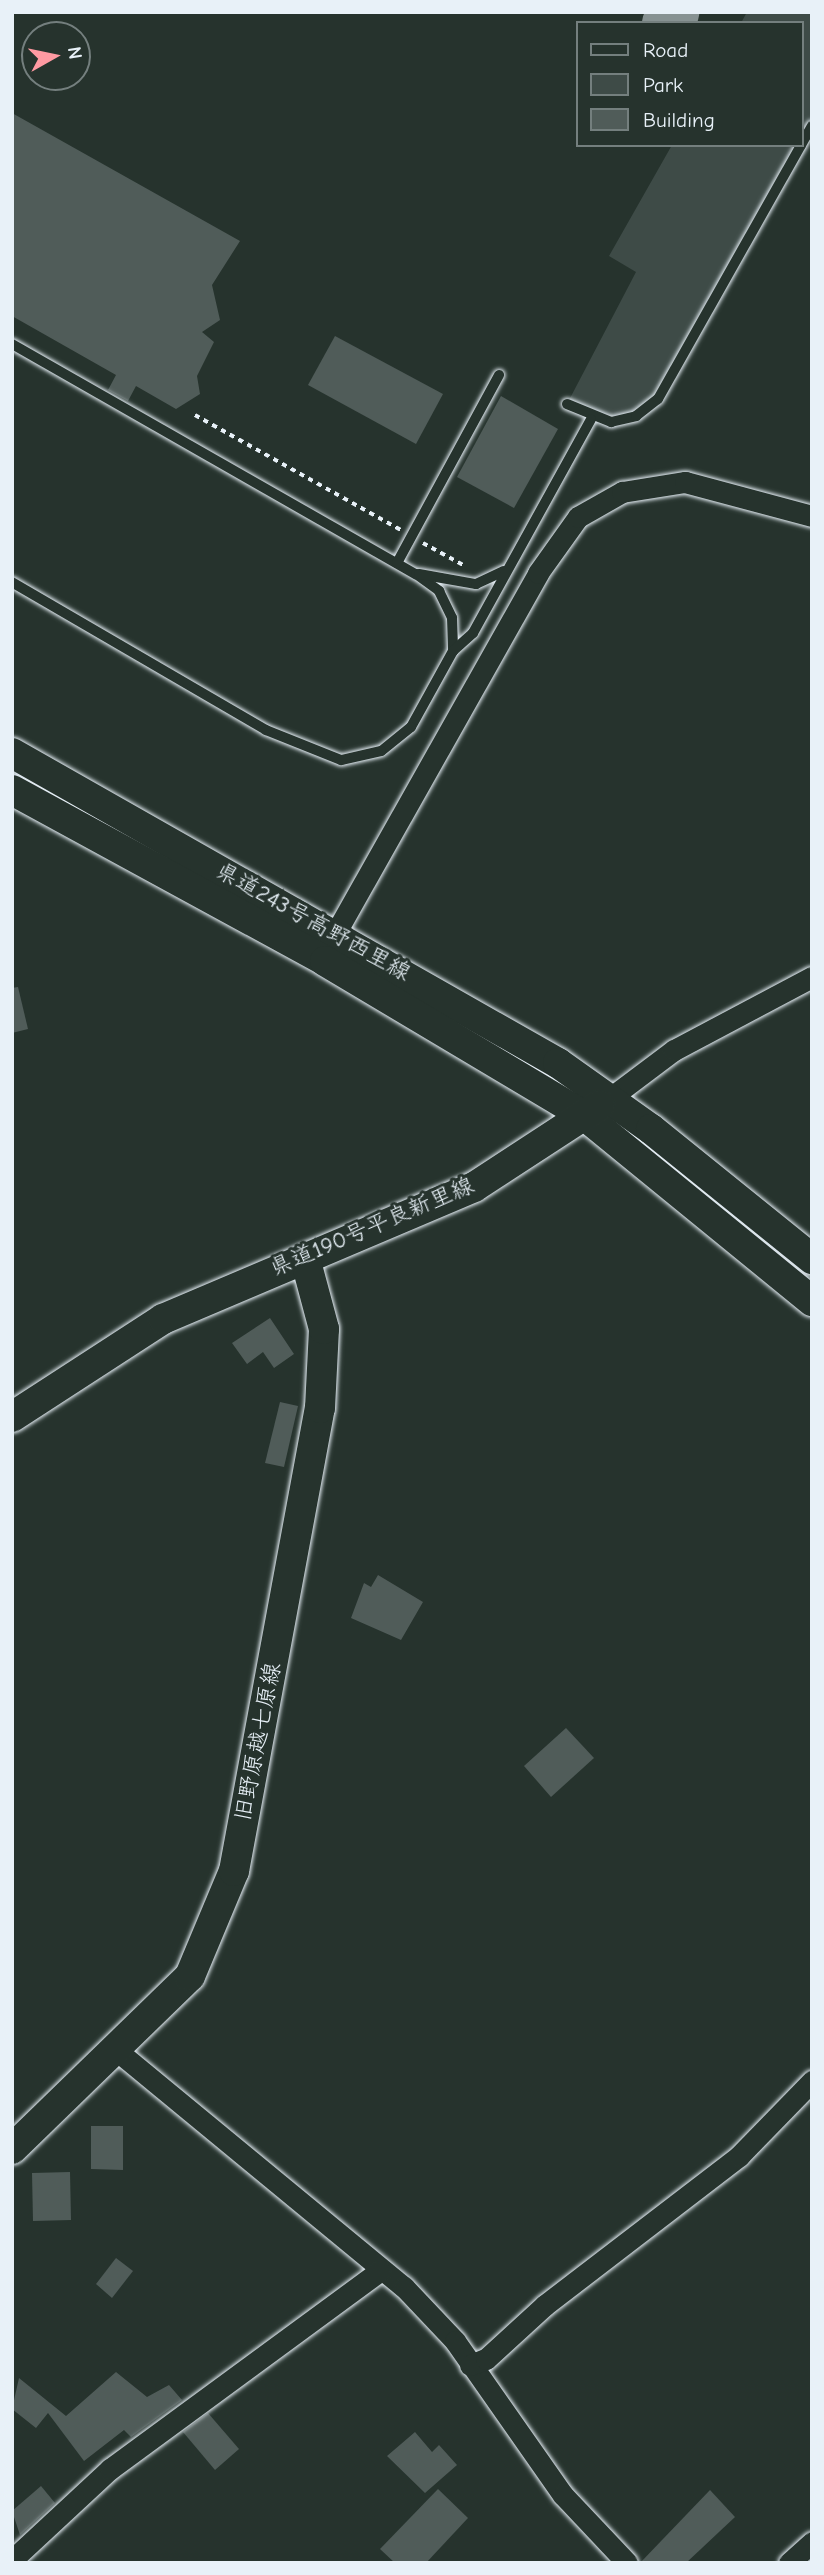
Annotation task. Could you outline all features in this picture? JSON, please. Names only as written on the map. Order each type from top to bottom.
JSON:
[{"type":"main road","name":"県道243号高野西里線","points":[[12,753],[335,934],[610,1098]]},
{"type":"main road","name":"県道243号高野西里線","points":[[12,790],[325,961],[585,1116]]},
{"type":"main road","name":"県道190号平良新里線","points":[[12,1417],[163,1319],[474,1187],[610,1098]]},
{"type":"main road","points":[[610,1098],[812,1259]]},
{"type":"main road","points":[[585,1116],[812,1301]]},
{"type":"main road","name":"旧野原越七原線","points":[[12,2148],[190,1976],[234,1871],[320,1408],[324,1329],[305,1258]]},
{"type":"street","points":[[335,934],[538,573],[578,517],[622,492],[685,482],[812,516]]},
{"type":"street","points":[[610,1098],[674,1050],[812,977]]},
{"type":"street","points":[[115,2049],[380,2271],[404,2287],[470,2365],[563,2495],[627,2563]]},
{"type":"street","points":[[470,2365],[486,2359],[545,2305],[739,2156],[812,2081]]},
{"type":"street","points":[[12,2560],[110,2469],[380,2271]]},
{"type":"street","points":[[789,2563],[812,2542]]},
{"type":"lane","points":[[567,404],[591,419],[636,416],[658,399],[800,147]]},
{"type":"lane","points":[[12,344],[416,574],[439,591],[452,618],[453,651]]},
{"type":"lane","points":[[397,563],[499,375]]},
{"type":"lane","points":[[15,585],[266,730],[341,760],[381,751],[411,727],[453,651],[473,633],[591,419]]},
{"type":"lane","points":[[416,574],[491,580],[509,567]]},
{"type":"path","points":[[195,415],[491,580]]},
{"type":"green space","points":[[747,12],[812,12],[812,126],[803,142],[803,21],[742,21]]},
{"type":"green space","points":[[671,147],[800,147],[658,399],[636,416],[611,422],[567,404],[636,272],[609,256]]},
{"type":"building","points":[[12,113],[240,241],[212,285],[220,320],[202,332],[214,342],[197,376],[200,394],[176,409],[136,386],[128,401],[108,390],[116,375],[12,316]]},
{"type":"building","points":[[335,336],[443,394],[416,444],[308,385]]},
{"type":"building","points":[[501,396],[558,429],[514,508],[457,477]]},
{"type":"building","points":[[18,987],[28,1029],[12,1033],[12,988]]},
{"type":"building","points":[[270,1318],[294,1354],[274,1368],[263,1352],[247,1364],[232,1343]]},
{"type":"building","points":[[280,1402],[298,1406],[284,1467],[265,1463]]},
{"type":"building","points":[[378,1575],[423,1602],[401,1640],[351,1618],[364,1583],[371,1587]]},
{"type":"building","points":[[566,1728],[594,1758],[551,1797],[524,1766]]},
{"type":"building","points":[[91,2126],[123,2126],[123,2170],[91,2169]]},
{"type":"building","points":[[70,2172],[71,2220],[33,2221],[32,2173]]},
{"type":"building","points":[[116,2258],[133,2271],[112,2298],[96,2284]]},
{"type":"building","points":[[116,2372],[147,2397],[169,2385],[182,2400],[131,2437],[124,2430],[84,2461],[48,2413],[36,2428],[12,2409],[19,2378],[66,2416]]},
{"type":"building","points":[[208,2413],[239,2449],[215,2470],[183,2432]]},
{"type":"building","points":[[415,2432],[432,2452],[439,2445],[457,2465],[425,2493],[387,2456]]},
{"type":"building","points":[[41,2486],[55,2503],[20,2535],[12,2511]]},
{"type":"building","points":[[438,2489],[468,2518],[426,2563],[395,2563],[380,2549]]},
{"type":"building","points":[[710,2490],[735,2517],[686,2563],[640,2563]]},
{"type":"taxiway","points":[[668,21],[673,12]]}]
